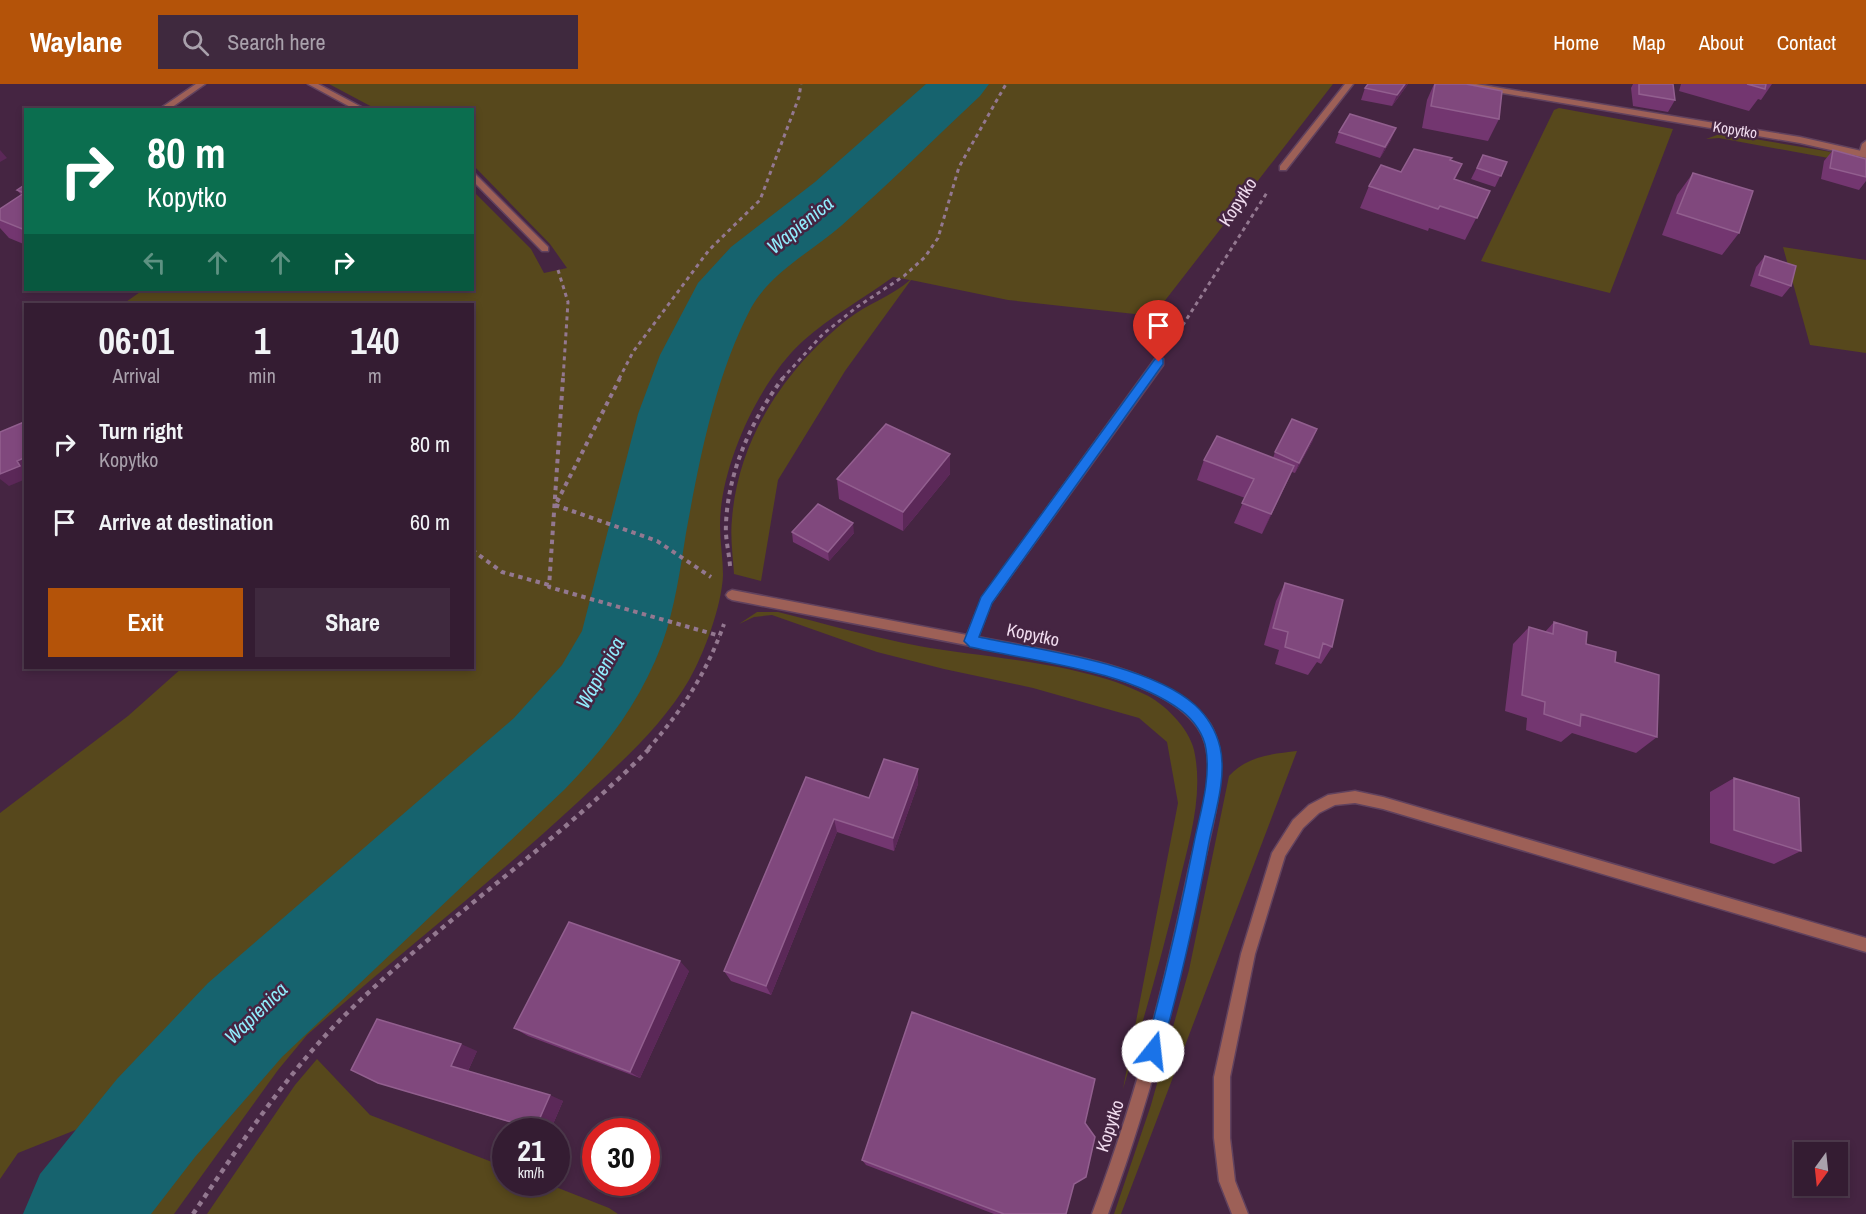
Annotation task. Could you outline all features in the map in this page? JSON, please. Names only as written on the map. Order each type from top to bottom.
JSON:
[{"type":"street","points":[[165,108],[201,84]]},
{"type":"street","points":[[312,84],[359,108]]},
{"type":"street","points":[[1283,168],[1349,84]]},
{"type":"street","name":"Kopytko","points":[[1461,84],[1800,140],[1864,155]]},
{"type":"street","points":[[1864,155],[1866,144]]},
{"type":"street","points":[[474,176],[545,249]]},
{"type":"street","points":[[970,641],[986,601],[1159,362]]},
{"type":"street","name":"Kopytko","points":[[732,595],[970,641],[1094,668],[1152,686],[1188,708],[1200,720],[1213,749],[1213,782],[1177,966],[1129,1137],[1100,1214]]},
{"type":"street","points":[[1240,1214],[1227,1181],[1222,1138],[1222,1077],[1230,1030],[1248,954],[1279,853],[1298,824],[1314,809],[1333,799],[1355,797],[1383,803],[1866,945]]},
{"type":"path","points":[[555,505],[633,352],[709,250],[760,200],[799,98],[801,84]]},
{"type":"path","points":[[193,1214],[288,1077],[315,1045],[370,991],[536,854],[640,760],[676,720],[703,678],[720,636],[732,595],[726,522],[734,479],[751,431],[772,391],[806,347],[847,313],[879,295],[921,262],[935,243],[953,182],[977,132],[1006,84]]},
{"type":"path","name":"Kopytko","points":[[1159,362],[1283,168]]},
{"type":"path","points":[[545,249],[562,275],[568,302],[549,585]]},
{"type":"path","points":[[555,505],[646,535],[688,556],[732,595]]},
{"type":"path","points":[[474,551],[502,572],[549,585],[586,600],[720,636]]},
{"type":"shaded area","points":[[329,84],[939,84],[803,204],[731,261],[704,293],[672,361],[648,426],[602,615],[581,665],[555,704],[515,745],[298,922],[88,1125],[18,1153],[0,1179],[0,813],[128,716],[181,669],[474,669],[474,303],[124,303],[142,291],[474,291],[474,192],[531,249],[544,273],[567,268],[550,244],[474,166],[474,108],[374,108]]},
{"type":"shaded area","points":[[980,84],[1333,84],[1153,316],[1008,300],[911,280],[845,371],[778,480],[761,581],[734,574],[731,540],[736,489],[755,433],[786,382],[825,338],[855,314],[910,280],[893,277],[803,341],[771,378],[757,401],[735,451],[722,502],[720,525],[723,575],[716,615],[695,669],[678,698],[623,760],[545,832],[307,1035],[278,1070],[174,1214],[128,1214],[166,1162],[271,1033],[555,773],[596,725],[633,674],[651,633],[691,427],[712,367],[738,308],[765,275],[829,224]]},
{"type":"shaded area","points":[[1559,108],[1673,129],[1610,293],[1481,261],[1554,110]]},
{"type":"shaded area","points":[[1717,135],[1731,135],[1843,154],[1834,159],[1719,138],[1706,139]]},
{"type":"shaded area","points":[[1783,247],[1866,260],[1866,353],[1810,345]]},
{"type":"shaded area","points":[[757,612],[778,612],[919,646],[1064,668],[1093,675],[1152,698],[1175,717],[1187,733],[1194,750],[1197,784],[1194,818],[1166,936],[1123,1089],[1178,803],[1167,742],[1139,718],[1033,688],[877,652],[772,615],[754,617],[739,624]]},
{"type":"shaded area","points":[[1297,751],[1121,1214],[1114,1214],[1151,1105],[1189,970],[1229,776],[1252,760]]},
{"type":"shaded area","points":[[317,1059],[370,1115],[492,1162],[492,1196],[570,1196],[570,1193],[609,1208],[618,1214],[207,1214],[295,1085]]},
{"type":"building","points":[[1368,84],[1405,84],[1397,95],[1365,88]]},
{"type":"building","points":[[1435,84],[1466,84],[1502,91],[1499,119],[1431,106]]},
{"type":"building","points":[[1639,84],[1673,84],[1675,100],[1639,94]]},
{"type":"building","points":[[1747,84],[1766,84],[1765,89]]},
{"type":"building","points":[[1350,114],[1396,128],[1385,147],[1339,132]]},
{"type":"building","points":[[1414,149],[1452,158],[1450,160],[1462,164],[1454,179],[1490,191],[1477,218],[1440,206],[1438,209],[1369,186],[1381,165],[1401,172]]},
{"type":"building","points":[[1833,150],[1866,159],[1866,177],[1830,168]]},
{"type":"building","points":[[1483,155],[1507,162],[1501,176],[1477,168]]},
{"type":"building","points":[[1693,173],[1753,191],[1739,233],[1677,213]]},
{"type":"building","points":[[24,185],[24,193],[17,190]]},
{"type":"building","points":[[24,193],[24,230],[0,220],[0,209]]},
{"type":"building","points":[[1765,256],[1796,266],[1791,286],[1759,275]]},
{"type":"building","points":[[1292,419],[1317,429],[1299,463],[1275,452]]},
{"type":"building","points":[[24,422],[24,458],[17,461],[20,466],[0,474],[0,432]]},
{"type":"building","points":[[886,424],[950,454],[903,512],[837,479]]},
{"type":"building","points":[[1217,436],[1294,466],[1271,514],[1242,503],[1254,479],[1204,460]]},
{"type":"building","points":[[818,504],[853,523],[828,552],[792,532]]},
{"type":"building","points":[[1285,583],[1343,600],[1332,647],[1323,643],[1319,658],[1285,647],[1288,632],[1273,628]]},
{"type":"building","points":[[1554,622],[1587,632],[1586,644],[1616,652],[1615,662],[1659,675],[1657,737],[1581,714],[1580,726],[1544,714],[1545,702],[1522,695],[1529,627],[1553,634]]},
{"type":"building","points":[[884,759],[918,769],[893,838],[834,819],[766,986],[724,971],[806,777],[869,798]]},
{"type":"building","points":[[1734,778],[1799,798],[1801,851],[1734,830]]},
{"type":"building","points":[[569,922],[680,961],[630,1072],[514,1028]]},
{"type":"building","points":[[912,1012],[1095,1079],[1085,1123],[1095,1137],[1086,1177],[1074,1184],[1066,1214],[1004,1214],[862,1160]]},
{"type":"building","points":[[377,1019],[461,1044],[451,1066],[550,1095],[540,1118],[497,1118],[378,1083],[351,1070]]},
{"type":"waterway","name":"Wapienica","points":[[80,1214],[156,1118],[245,1020],[533,760],[559,734],[593,693],[611,662],[624,631],[635,591],[666,444],[695,355],[722,299],[754,262],[837,195],[960,84]]},
{"type":"route","points":[[1153,1051],[1177,966],[1213,782],[1215,765],[1209,735],[1200,720],[1188,708],[1152,686],[1094,668],[970,641],[975,623],[986,601],[1159,362]]}]
